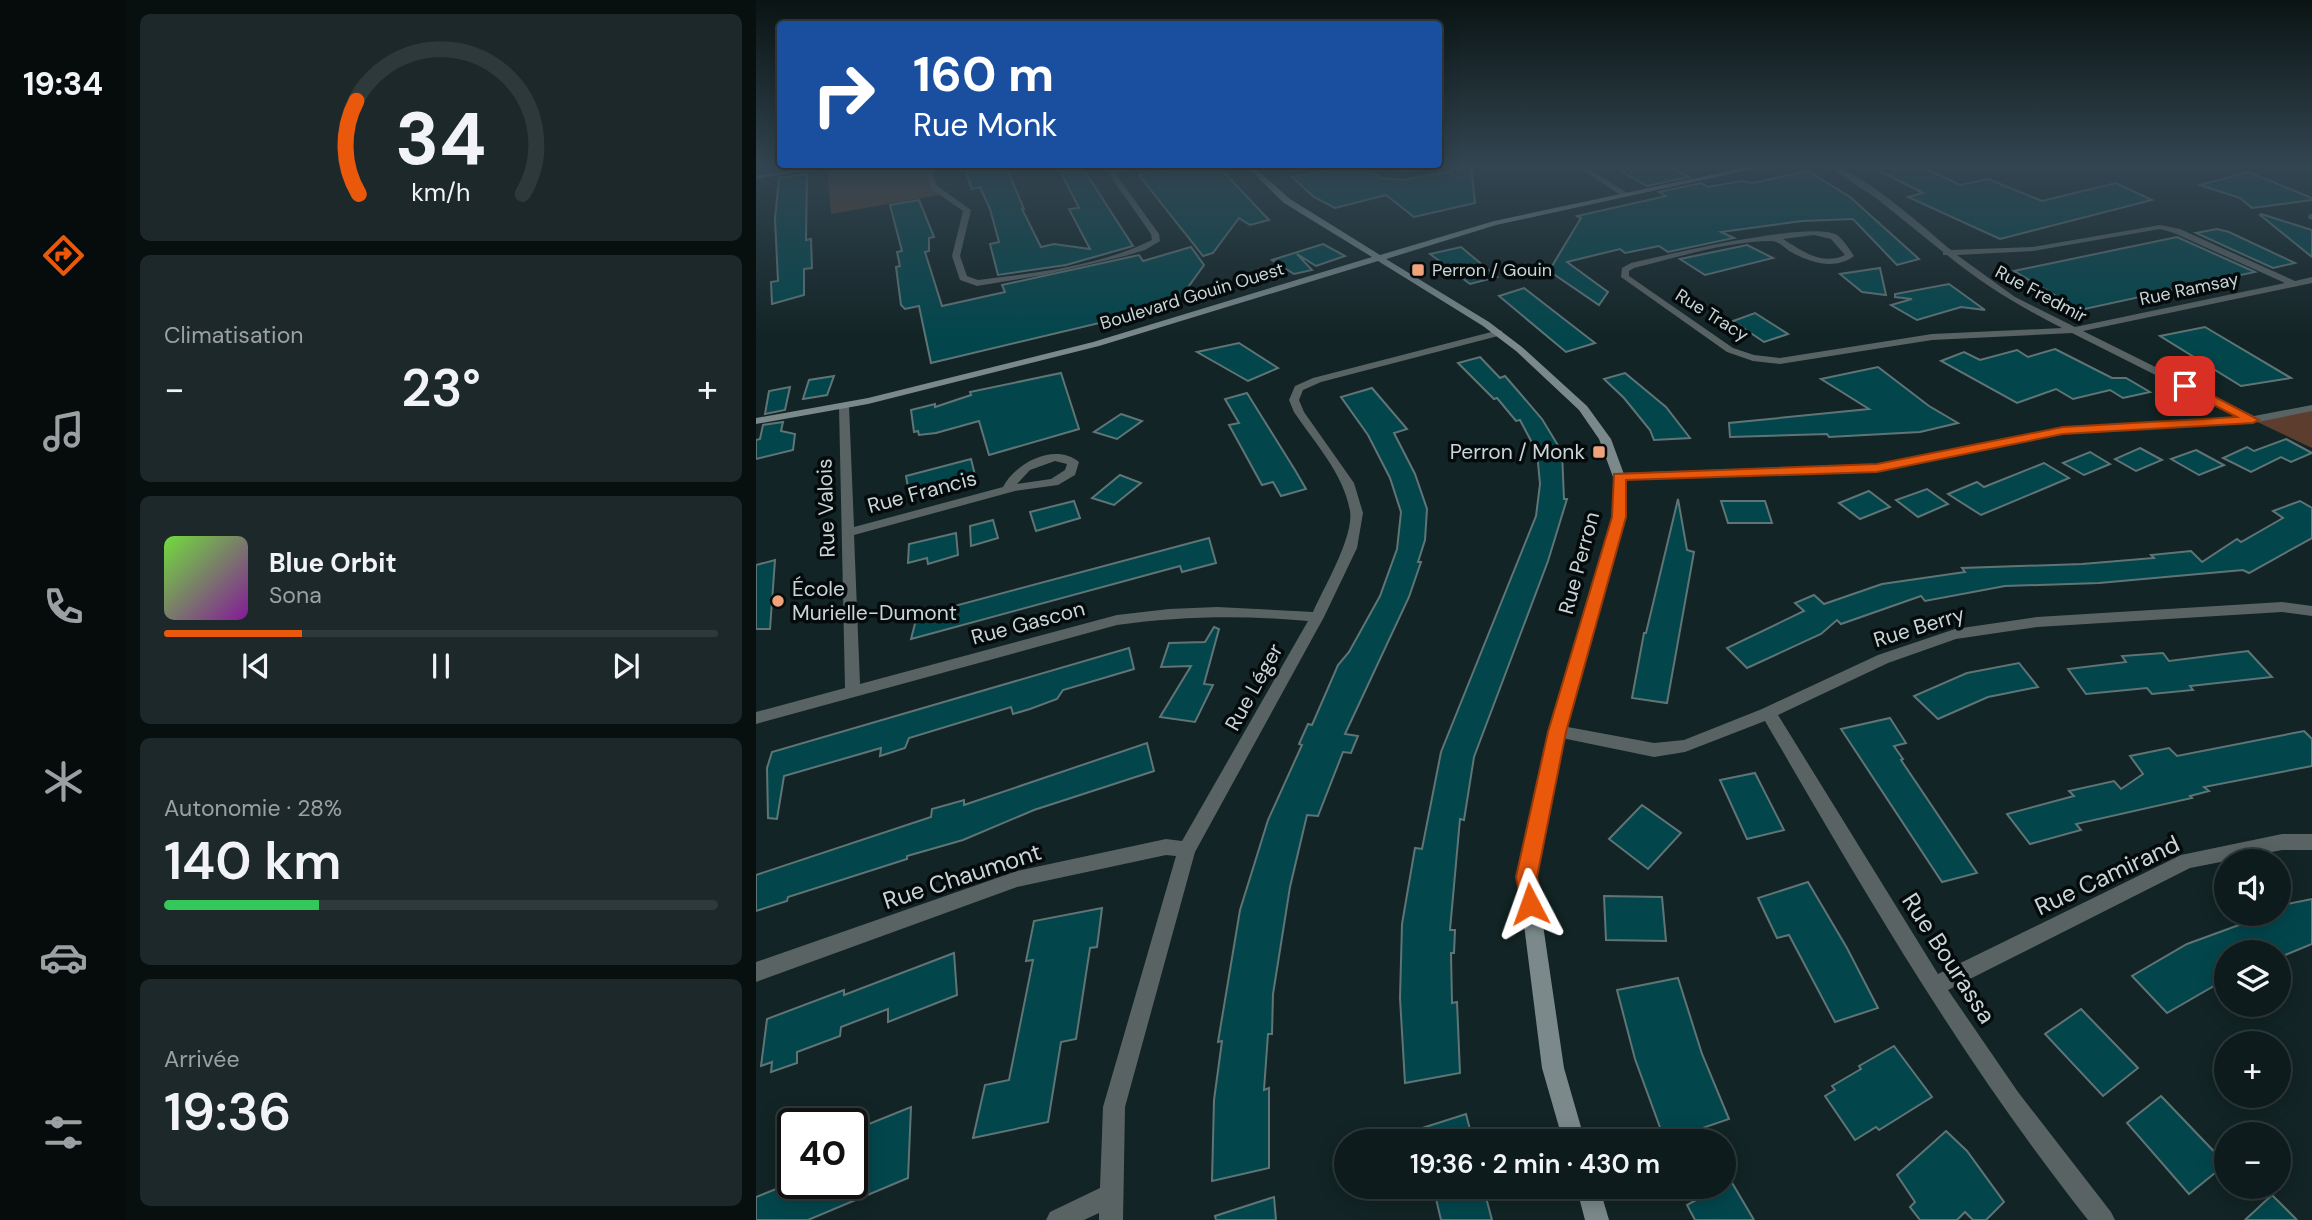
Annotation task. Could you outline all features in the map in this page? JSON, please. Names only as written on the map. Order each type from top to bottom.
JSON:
[{"type":"street","points":[[964,224],[957,264],[963,278],[977,283],[1099,260],[1148,246],[1156,241],[1155,234],[1148,224]]},
{"type":"street","name":"Rue Perron","points":[[1324,224],[1499,333],[1583,408],[1605,439],[1619,477],[1619,517],[1557,732],[1527,877],[1553,1068],[1571,1129]]},
{"type":"street","name":"Boulevard Gouin Ouest","points":[[756,421],[844,406],[1127,335],[1491,224]]},
{"type":"street","name":"Rue Fredmir","points":[[1911,224],[1946,253],[2012,299],[2253,420]]},
{"type":"street","points":[[1946,253],[2033,250],[2160,227],[2178,231],[2293,283]]},
{"type":"street","name":"Rue Tracy","points":[[1774,237],[1810,259],[1822,262],[1850,256],[1834,237],[1826,233],[1774,237],[1722,245],[1631,266],[1625,270],[1625,277],[1730,350],[1753,358],[1780,361],[1932,337],[2073,330]]},
{"type":"street","name":"Rue Ramsay","points":[[2073,330],[2312,280]]},
{"type":"street","name":"Rue Léger","points":[[1111,1220],[1114,1107],[1187,850],[1317,617],[1350,548],[1357,513],[1348,483],[1298,412],[1294,400],[1299,388],[1317,380],[1499,333]]},
{"type":"street","name":"Rue Valois","points":[[844,406],[853,692]]},
{"type":"street","points":[[1619,477],[1877,468],[2063,430],[2253,420],[2312,408]]},
{"type":"street","name":"Rue Francis","points":[[847,533],[1008,489],[1060,480],[1071,472],[1073,462],[1061,458],[1043,460],[1013,480],[1008,489]]},
{"type":"street","name":"Rue Berry","points":[[1557,732],[1654,750],[1685,747],[1768,713],[1883,659],[1955,634],[2064,621],[2281,607],[2312,611]]},
{"type":"street","name":"Rue Gascon","points":[[756,718],[1117,620],[1170,612],[1236,610],[1317,617]]},
{"type":"street","name":"Rue Bourassa","points":[[1768,713],[1933,987],[2068,1178],[2103,1220]]},
{"type":"street","name":"Rue Camirand","points":[[1933,987],[2186,861],[2282,842],[2312,842]]},
{"type":"street","name":"Rue Chaumont","points":[[756,972],[1017,879],[1166,847],[1187,850]]},
{"type":"street","points":[[1058,1220],[1112,1195]]},
{"type":"street","points":[[1591,1199],[1597,1220]]},
{"type":"shaded area","points":[[2312,408],[2312,448],[2253,420]]},
{"type":"building","points":[[775,224],[806,224],[806,240],[811,239],[812,268],[804,269],[804,295],[772,304],[771,282],[778,281]]},
{"type":"building","points":[[895,224],[929,224],[934,237],[929,238],[929,251],[925,252],[942,306],[1005,292],[1002,285],[1139,255],[1143,261],[1191,247],[1204,265],[1178,301],[1170,303],[1171,306],[931,363],[919,306],[905,309],[901,305],[896,267],[900,266],[897,252],[902,251]]},
{"type":"building","points":[[994,224],[1029,224],[1041,247],[1054,244],[1090,249],[1077,224],[1119,224],[1133,246],[1066,265],[998,275],[990,244],[999,242]]},
{"type":"building","points":[[1178,224],[1235,224],[1213,253],[1203,256]]},
{"type":"building","points":[[1577,224],[1780,224],[1721,232],[1734,238],[1668,252],[1659,246],[1625,253],[1620,249],[1567,262],[1608,292],[1599,305],[1549,271]]},
{"type":"building","points":[[1858,224],[1880,224],[1919,259],[1897,265]]},
{"type":"building","points":[[1967,224],[2059,224],[2000,239]]},
{"type":"building","points":[[2271,224],[2293,224],[2312,230],[2312,257]]},
{"type":"building","points":[[2217,229],[2295,263],[2273,268],[2196,233]]},
{"type":"building","points":[[2177,237],[2255,272],[2080,310],[2014,271]]},
{"type":"building","points":[[1323,244],[1345,256],[1316,266],[1297,254],[1312,270],[1294,274],[1272,260]]},
{"type":"building","points":[[1747,245],[1773,258],[1705,275],[1680,259]]},
{"type":"building","points":[[1461,247],[1497,277],[1470,284],[1430,254]]},
{"type":"building","points":[[1880,268],[1886,295],[1862,292],[1840,274]]},
{"type":"building","points":[[1949,284],[1985,310],[1961,307],[1917,320],[1891,305],[1912,299],[1895,297],[1895,294]]},
{"type":"building","points":[[1524,288],[1595,343],[1566,352],[1499,296]]},
{"type":"building","points":[[1755,313],[1788,334],[1764,342],[1733,321]]},
{"type":"building","points":[[2205,327],[2291,378],[2241,386],[2160,336]]},
{"type":"building","points":[[1239,343],[1278,368],[1248,381],[1197,352]]},
{"type":"building","points":[[2055,349],[2112,378],[2126,378],[2150,392],[2123,398],[2110,390],[2073,399],[2056,389],[2017,403],[1941,361],[1964,352],[1980,360],[2017,350],[2028,357]]},
{"type":"building","points":[[1480,357],[1500,378],[1505,376],[1542,419],[1562,452],[1564,499],[1567,499],[1548,561],[1474,757],[1464,820],[1460,819],[1450,930],[1455,930],[1454,953],[1451,953],[1452,1003],[1457,1002],[1460,1073],[1405,1083],[1400,998],[1402,924],[1415,848],[1422,849],[1441,752],[1536,516],[1540,484],[1537,452],[1520,420],[1516,421],[1497,398],[1494,399],[1458,363]]},
{"type":"building","points":[[1878,367],[1929,406],[1958,423],[1920,432],[1829,437],[1827,434],[1730,437],[1729,423],[1869,409],[1821,379]]},
{"type":"building","points":[[1061,373],[1079,429],[989,455],[979,421],[936,433],[919,435],[918,431],[914,432],[911,410],[935,404],[935,407],[971,395],[970,392]]},
{"type":"building","points":[[1625,373],[1666,407],[1690,438],[1654,440],[1650,430],[1624,398],[1604,379]]},
{"type":"building","points":[[834,376],[827,395],[803,399],[809,380]]},
{"type":"building","points":[[790,387],[785,410],[765,414],[769,391]]},
{"type":"building","points":[[1372,388],[1407,429],[1394,433],[1415,474],[1427,509],[1425,540],[1418,562],[1421,562],[1409,597],[1345,734],[1358,736],[1351,753],[1343,752],[1318,816],[1307,815],[1290,887],[1273,994],[1272,1034],[1268,1034],[1264,1090],[1269,1088],[1269,1168],[1212,1181],[1214,1100],[1222,1041],[1218,1042],[1240,910],[1268,820],[1302,745],[1299,744],[1308,724],[1312,725],[1338,665],[1349,652],[1380,596],[1397,549],[1401,512],[1390,478],[1368,435],[1341,397]]},
{"type":"building","points":[[1247,393],[1306,489],[1281,496],[1273,482],[1262,485],[1229,425],[1239,423],[1225,399]]},
{"type":"building","points":[[1121,414],[1142,421],[1117,439],[1094,432]]},
{"type":"building","points":[[783,422],[781,431],[795,434],[793,450],[756,459],[756,440],[760,439],[763,425]]},
{"type":"building","points":[[2286,439],[2312,453],[2291,462],[2281,457],[2251,472],[2223,458],[2247,447],[2254,451]]},
{"type":"building","points":[[2140,448],[2162,460],[2136,471],[2115,459]]},
{"type":"building","points":[[2196,450],[2224,465],[2199,475],[2171,459]]},
{"type":"building","points":[[2090,452],[2110,464],[2084,475],[2063,463]]},
{"type":"building","points":[[971,459],[975,475],[909,493],[906,476]]},
{"type":"building","points":[[2044,463],[2069,478],[1981,515],[1948,494],[1977,482],[1984,487]]},
{"type":"building","points":[[1120,475],[1141,483],[1114,505],[1092,498]]},
{"type":"building","points":[[1927,489],[1948,504],[1918,517],[1896,500]]},
{"type":"building","points":[[1869,491],[1890,507],[1860,519],[1839,503]]},
{"type":"building","points":[[1678,499],[1687,550],[1694,552],[1667,703],[1632,698],[1644,633]]},
{"type":"building","points":[[1074,501],[1080,518],[1036,531],[1030,512]]},
{"type":"building","points":[[1721,501],[1765,501],[1772,523],[1728,523]]},
{"type":"building","points":[[2300,501],[2312,508],[2312,538],[2249,573],[2243,570],[2099,583],[2005,586],[1925,601],[1921,596],[1841,624],[1837,620],[1821,634],[1747,668],[1727,648],[1804,611],[1795,603],[1814,595],[1824,604],[1882,584],[1965,572],[1962,568],[2082,564],[2154,558],[2151,555],[2191,551],[2202,562],[2237,539],[2241,542],[2283,518],[2273,511]]},
{"type":"building","points":[[993,520],[998,538],[971,546],[970,526]]},
{"type":"building","points":[[956,533],[958,555],[928,564],[927,558],[908,563],[909,544]]},
{"type":"building","points":[[1209,538],[1216,563],[1182,572],[1180,566],[911,639],[917,616]]},
{"type":"building","points":[[775,560],[770,629],[756,629],[756,565]]},
{"type":"building","points":[[1214,627],[1219,629],[1204,684],[1213,685],[1195,722],[1160,717],[1191,666],[1161,667],[1169,643],[1205,642]]},
{"type":"building","points":[[1129,648],[1134,669],[1063,690],[1057,699],[1013,714],[1011,707],[909,738],[905,748],[880,756],[881,748],[784,776],[777,819],[768,818],[767,768],[772,752]]},
{"type":"building","points":[[2248,651],[2272,677],[2190,686],[2193,690],[2152,694],[2147,688],[2086,694],[2068,669],[2126,662],[2122,656],[2163,653],[2169,661]]},
{"type":"building","points":[[2019,663],[2038,687],[1988,697],[1938,719],[1914,696],[1967,673]]},
{"type":"building","points":[[1890,718],[1906,743],[1894,746],[1903,759],[1901,760],[1977,873],[1942,882],[1841,729]]},
{"type":"building","points":[[2304,731],[2312,739],[2312,766],[2204,787],[2209,791],[2190,796],[2192,798],[2076,824],[2081,830],[2030,844],[2007,814],[2074,796],[2069,791],[2114,781],[2121,789],[2143,774],[2130,756],[2169,748],[2177,756]]},
{"type":"building","points":[[1147,743],[1154,771],[1034,810],[963,840],[907,856],[907,859],[788,897],[787,901],[756,911],[756,875],[931,817],[932,809],[964,800],[964,805]]},
{"type":"building","points":[[1755,773],[1784,830],[1747,839],[1720,780]]},
{"type":"building","points":[[1642,805],[1681,833],[1648,869],[1609,839]]},
{"type":"building","points":[[1808,882],[1878,1008],[1835,1022],[1789,935],[1777,938],[1758,898]]},
{"type":"building","points":[[1604,896],[1662,897],[1666,941],[1606,940]]},
{"type":"building","points":[[2312,899],[2312,944],[2291,953],[2291,940],[2214,940],[2214,986],[2167,1013],[2132,976],[2187,944],[2236,926],[2291,926],[2291,903]]},
{"type":"building","points":[[1102,908],[1097,947],[1090,948],[1076,1039],[1061,1042],[1048,1122],[973,1138],[985,1085],[1009,1080],[1033,960],[1026,961],[1034,921]]},
{"type":"building","points":[[954,953],[957,995],[888,1022],[888,1009],[841,1027],[840,1036],[797,1052],[797,1063],[771,1072],[772,1062],[761,1066],[767,1019],[844,990],[844,995]]},
{"type":"building","points":[[1678,978],[1702,1054],[1729,1119],[1700,1129],[1661,1129],[1635,1059],[1617,990]]},
{"type":"building","points":[[2081,1009],[2138,1068],[2103,1096],[2045,1034]]},
{"type":"building","points":[[1894,1046],[1932,1097],[1879,1130],[1876,1127],[1855,1140],[1825,1096],[1835,1090],[1832,1086],[1861,1069],[1859,1066]]},
{"type":"building","points":[[2161,1096],[2214,1151],[2214,1174],[2189,1194],[2127,1123]]},
{"type":"building","points":[[911,1107],[908,1178],[868,1195],[868,1124]]},
{"type":"building","points":[[1466,1114],[1470,1129],[1419,1129]]},
{"type":"building","points":[[1946,1131],[1967,1151],[2004,1202],[1986,1220],[1973,1220],[1965,1212],[1957,1220],[1920,1220],[1910,1207],[1915,1202],[1897,1175]]},
{"type":"building","points":[[777,1189],[777,1199],[858,1199],[808,1220],[756,1220],[756,1197]]},
{"type":"building","points":[[1736,1189],[1754,1220],[1695,1220],[1687,1205],[1698,1199],[1736,1199]]},
{"type":"building","points":[[1274,1197],[1276,1220],[1216,1220],[1215,1216]]},
{"type":"building","points":[[1436,1199],[1486,1199],[1492,1220],[1441,1220]]},
{"type":"building","points":[[2268,1199],[2276,1199],[2297,1220],[2245,1220]]},
{"type":"place","name":"Perron / Gouin","points":[[1418,270]]},
{"type":"place","name":"Perron / Monk","points":[[1599,452]]},
{"type":"place","name":"École Murielle-Dumont","points":[[778,601]]},
{"type":"route","points":[[1530,904],[1527,877],[1557,732],[1619,517],[1619,477],[1795,473],[1877,468],[2063,430],[2253,420],[2185,386]]}]
